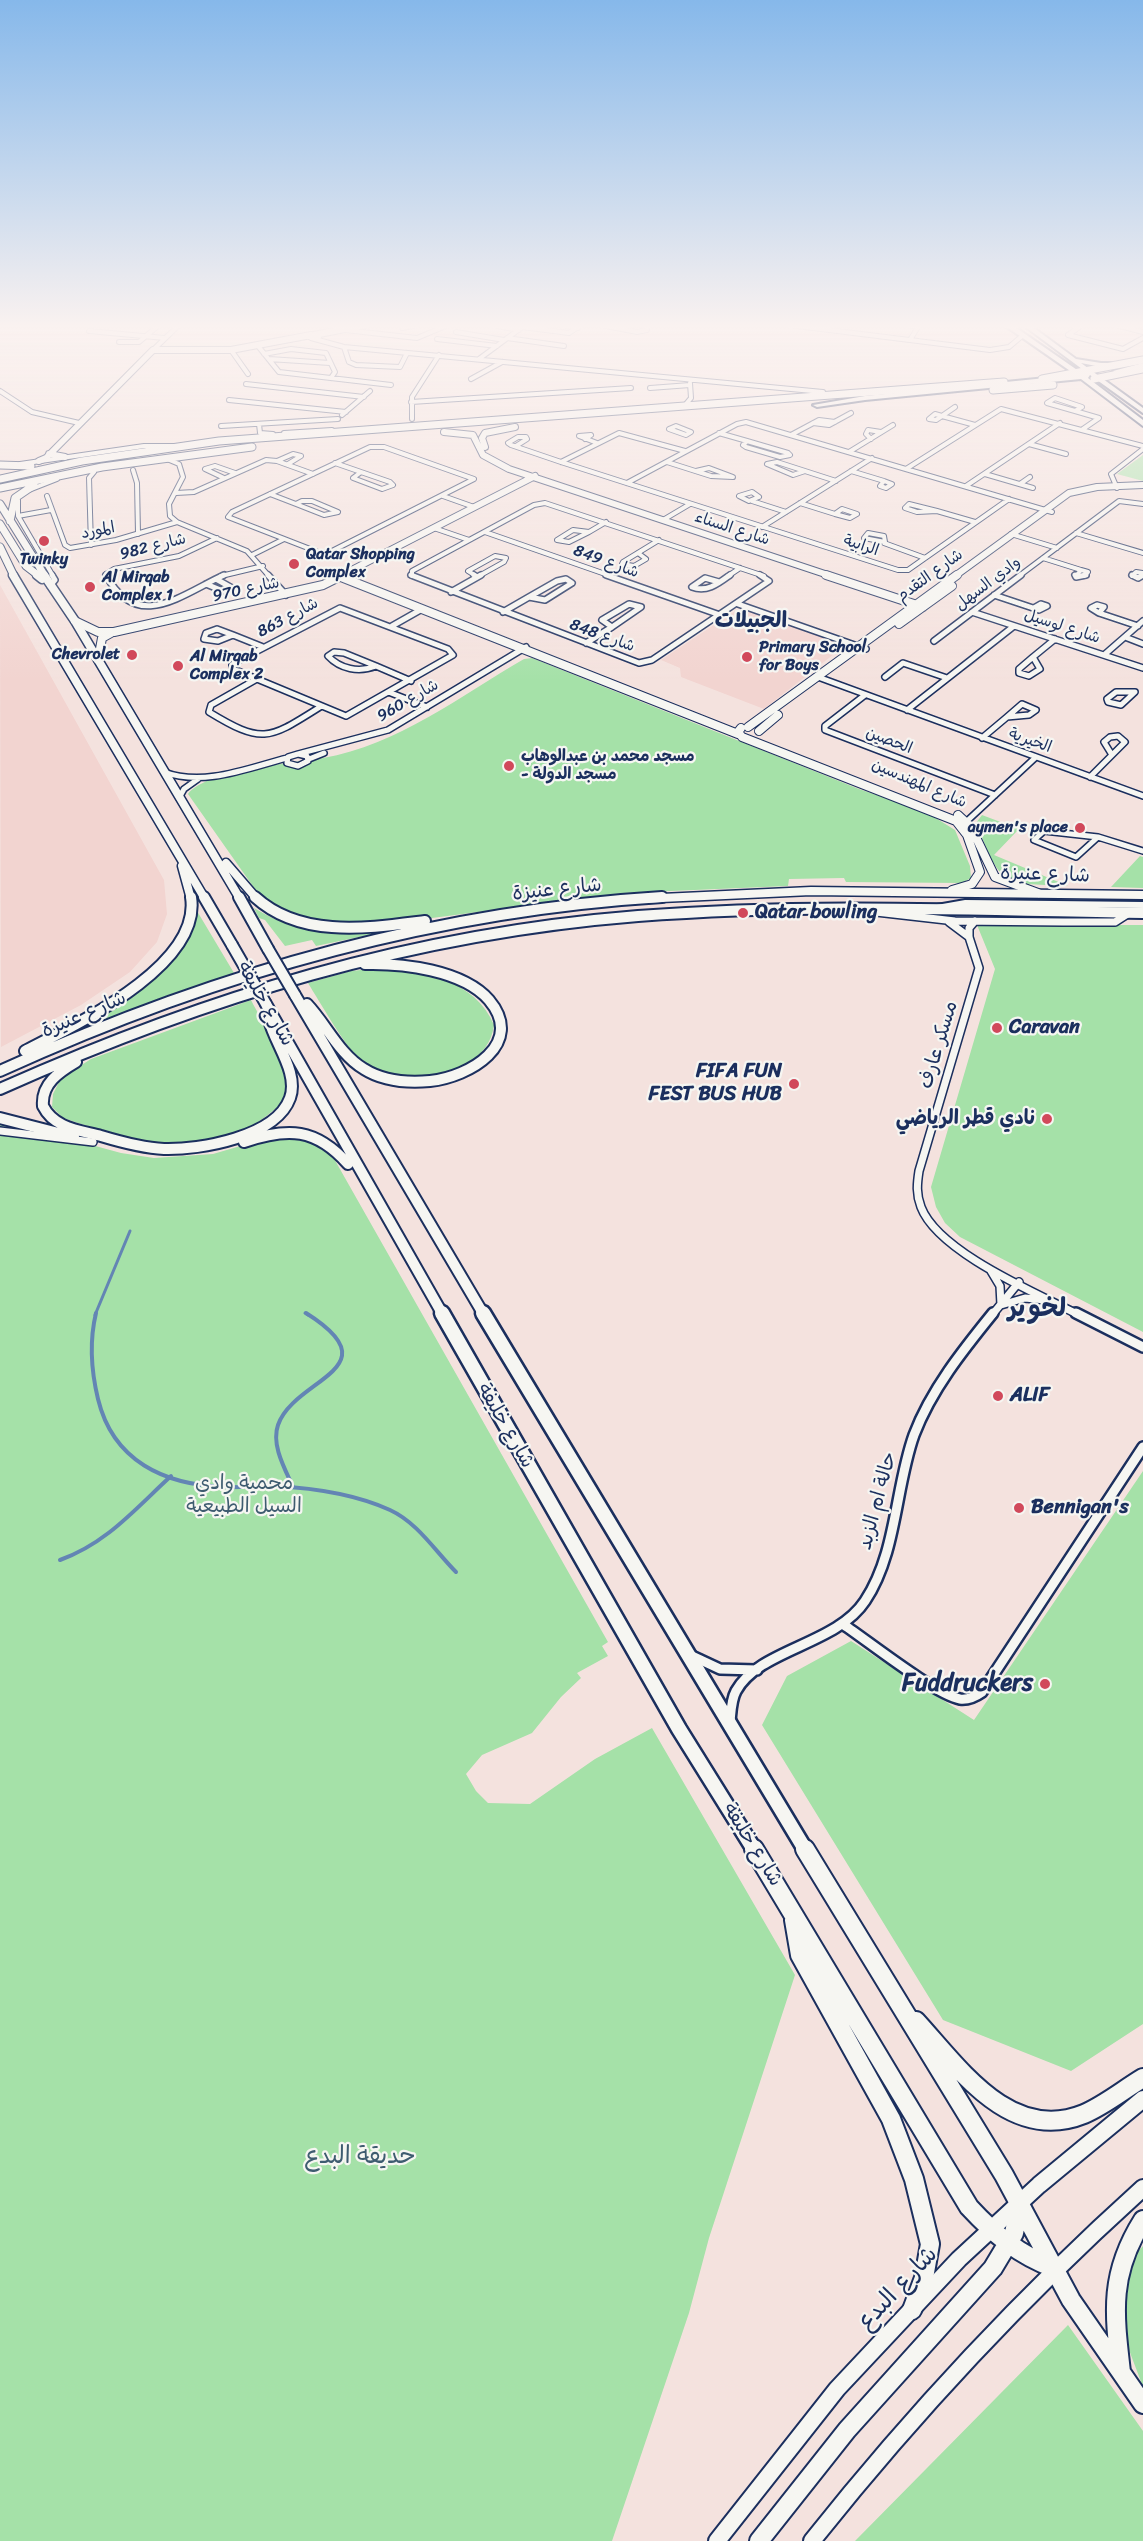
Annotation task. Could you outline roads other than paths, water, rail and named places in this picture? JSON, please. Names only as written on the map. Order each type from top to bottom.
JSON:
[{"type":"highway","points":[[932,909],[965,903],[1143,905]]},
{"type":"main road","points":[[0,465],[65,461],[205,444]]},
{"type":"main road","points":[[0,488],[76,473],[214,451],[292,444]]},
{"type":"main road","points":[[0,481],[142,455],[166,448]]},
{"type":"main road","points":[[0,481],[65,461]]},
{"type":"main road","points":[[10,521],[11,506],[20,493],[44,481],[76,473]]},
{"type":"main road","name":"شارع خليفة","points":[[0,504],[50,586],[75,621],[179,798],[210,846],[376,1135],[1020,2204],[1071,2300],[1143,2404]]},
{"type":"main road","points":[[0,524],[26,567],[50,586]]},
{"type":"main road","name":"شارع خليفة","points":[[0,547],[9,568],[232,945],[673,1719],[792,1910],[919,2126],[969,2207],[990,2230],[1025,2257],[1054,2268]]},
{"type":"main road","points":[[0,559],[9,568]]},
{"type":"main road","points":[[210,846],[258,901],[278,914],[309,924],[363,927],[470,915],[510,914]]},
{"type":"main road","points":[[0,1065],[118,997],[160,966],[187,931],[192,911],[179,853]]},
{"type":"main road","name":"شارع عنيزة","points":[[0,1071],[126,1016],[261,969],[389,936],[510,914],[574,906],[721,894],[952,890],[1143,895]]},
{"type":"main road","name":"شارع عنيزة","points":[[0,1089],[138,1029],[308,973],[423,945],[578,921],[735,910],[932,909],[1143,913]]},
{"type":"main road","points":[[296,997],[312,1009],[340,1047],[362,1069],[396,1081],[426,1083],[452,1078],[483,1060],[498,1040],[499,1019],[489,1000],[473,988],[438,972],[404,965],[378,963],[308,973]]},
{"type":"main road","points":[[138,1029],[72,1064],[53,1077],[43,1093],[42,1101],[46,1114],[68,1127],[144,1147],[176,1149],[205,1146],[259,1127],[279,1114],[288,1103],[291,1090],[290,1077],[271,1029],[267,1007]]},
{"type":"main road","points":[[0,1118],[135,1153],[173,1156],[222,1149],[273,1133],[306,1134],[326,1141],[337,1149],[377,1203]]},
{"type":"main road","points":[[792,1910],[800,1955],[891,2119],[914,2179],[930,2244],[924,2278],[912,2310]]},
{"type":"main road","points":[[905,2013],[986,2096],[1024,2117],[1054,2120],[1074,2118],[1107,2104],[1143,2078]]},
{"type":"main road","points":[[759,2541],[841,2438],[979,2285],[1008,2246],[1020,2204]]},
{"type":"main road","points":[[1121,2373],[1113,2295],[1122,2256],[1143,2220]]},
{"type":"street","points":[[39,461],[59,444]]},
{"type":"street","name":"شارع السناء","points":[[480,444],[481,452],[489,460],[921,604]]},
{"type":"street","points":[[561,462],[596,444]]},
{"type":"street","points":[[657,444],[685,452]]},
{"type":"street","points":[[627,483],[700,444]]},
{"type":"street","points":[[744,444],[746,447],[780,457],[790,455],[756,444]]},
{"type":"street","points":[[820,444],[1049,511]]},
{"type":"street","points":[[849,452],[863,444]]},
{"type":"street","points":[[906,469],[946,444]]},
{"type":"street","points":[[966,486],[1029,444],[1066,454]]},
{"type":"street","points":[[0,465],[65,461],[151,445],[176,446]]},
{"type":"street","points":[[381,446],[474,479],[332,552],[321,553],[228,515],[335,463],[370,447],[381,446]]},
{"type":"street","name":"الرابية","points":[[516,446],[898,570],[908,570],[1009,499]]},
{"type":"street","points":[[1116,487],[1111,474],[1143,448]]},
{"type":"street","points":[[51,510],[18,516],[16,504],[29,490],[76,473],[94,472],[214,451]]},
{"type":"street","points":[[49,454],[65,461]]},
{"type":"street","points":[[277,461],[293,454],[301,456],[288,464]]},
{"type":"street","points":[[179,464],[187,456]]},
{"type":"street","points":[[167,459],[179,464]]},
{"type":"street","points":[[762,527],[872,459]]},
{"type":"street","points":[[176,492],[194,492],[266,460],[288,464],[312,474]]},
{"type":"street","points":[[667,462],[696,471],[726,480],[733,477],[709,468],[696,471]]},
{"type":"street","points":[[806,471],[793,475],[769,467],[767,464],[777,462],[806,471],[836,481]]},
{"type":"street","points":[[335,463],[361,472],[393,485],[379,488],[353,478],[361,472]]},
{"type":"street","points":[[124,466],[133,470],[137,464]]},
{"type":"street","points":[[179,464],[183,477],[168,509],[170,516],[177,522],[252,555],[286,595]]},
{"type":"street","points":[[224,478],[205,469],[215,466],[235,473]]},
{"type":"street","name":"المورد","points":[[133,470],[137,483],[138,534]]},
{"type":"street","points":[[852,471],[884,481]]},
{"type":"street","points":[[91,545],[89,478],[94,472]]},
{"type":"street","points":[[76,473],[89,478]]},
{"type":"street","points":[[985,474],[1033,488]]},
{"type":"street","name":"شارع 970","points":[[75,621],[93,630],[114,632],[323,585],[535,476]]},
{"type":"street","points":[[1020,484],[1030,477]]},
{"type":"street","name":"شارع التقدم","points":[[921,604],[1011,534],[1079,493],[1116,487],[1143,486]]},
{"type":"street","points":[[270,494],[324,515],[338,512],[310,500],[296,504]]},
{"type":"street","name":"المورد","points":[[47,496],[64,545],[74,548],[138,534],[177,522]]},
{"type":"street","points":[[443,496],[474,507]]},
{"type":"street","points":[[753,501],[786,512]]},
{"type":"street","name":"وادي السهل","points":[[934,641],[1119,501],[1143,504]]},
{"type":"street","name":"شارع 848","points":[[542,503],[606,522],[764,576],[769,581],[738,604],[644,663],[633,661],[451,592],[414,577],[411,573],[485,532],[542,503]]},
{"type":"street","points":[[800,503],[835,514]]},
{"type":"street","points":[[665,519],[690,504]]},
{"type":"street","points":[[937,511],[917,512],[905,507],[915,504],[975,522]]},
{"type":"street","name":"شارع التقدم","points":[[738,734],[740,729],[747,727],[821,678],[921,604],[1019,536],[1049,511]]},
{"type":"street","name":"شارع خليفة","points":[[18,516],[55,580],[50,586]]},
{"type":"street","points":[[589,532],[573,530],[557,540],[561,543],[570,542],[589,532],[606,522]]},
{"type":"street","points":[[434,528],[469,540]]},
{"type":"street","name":"شارع 849","points":[[485,532],[720,615]]},
{"type":"street","points":[[1076,533],[1143,552]]},
{"type":"street","name":"وادي السهل","points":[[1011,534],[1057,548]]},
{"type":"street","name":"شارع 982","points":[[217,538],[183,555],[114,569],[106,574],[116,593],[149,608],[161,606],[216,579],[263,566]]},
{"type":"street","points":[[252,555],[284,539]]},
{"type":"street","points":[[638,553],[646,557],[645,560],[634,566],[622,564],[623,562],[659,540]]},
{"type":"street","points":[[884,543],[925,558]]},
{"type":"street","points":[[451,592],[504,562],[506,558],[491,558],[468,571],[477,577]]},
{"type":"street","points":[[1043,558],[1081,570]]},
{"type":"street","points":[[718,582],[705,578],[692,586],[697,590],[705,590],[718,582],[740,568]]},
{"type":"street","points":[[341,577],[723,723],[747,727]]},
{"type":"street","points":[[206,584],[223,591],[232,588],[216,579]]},
{"type":"street","points":[[503,612],[529,597],[559,580],[568,580],[572,583],[548,599],[529,597]]},
{"type":"street","points":[[994,595],[1034,608]]},
{"type":"street","points":[[586,643],[612,627],[639,610],[641,607],[629,604],[602,620],[612,627]]},
{"type":"street","points":[[738,604],[862,647]]},
{"type":"street","name":"شارع 863","points":[[337,608],[348,609],[392,626],[453,653],[451,657],[392,693],[350,715],[337,714],[255,680],[232,667],[262,647],[337,608]]},
{"type":"street","points":[[392,626],[422,609]]},
{"type":"street","name":"شارع لوسيل","points":[[972,612],[1143,668]]},
{"type":"street","points":[[1099,613],[1141,623]]},
{"type":"street","points":[[1104,655],[1141,623]]},
{"type":"street","points":[[462,624],[749,738]]},
{"type":"street","points":[[907,710],[1014,626]]},
{"type":"street","points":[[233,635],[215,642],[203,637],[208,632],[217,629],[233,635],[262,647]]},
{"type":"street","points":[[93,630],[102,643]]},
{"type":"street","points":[[98,660],[102,638],[114,632]]},
{"type":"street","points":[[1125,638],[1143,644]]},
{"type":"street","points":[[1033,657],[1041,667],[1031,675],[1023,675],[1018,671],[1033,657],[1055,639]]},
{"type":"street","points":[[511,645],[514,657],[544,658]]},
{"type":"street","name":"شارع 960","points":[[514,657],[374,736],[298,754],[287,758],[289,764],[296,766],[305,764],[309,759],[392,733],[514,657],[525,649]]},
{"type":"street","points":[[376,666],[367,671],[353,670],[330,660],[328,656],[334,652],[344,653],[376,666],[411,681]]},
{"type":"street","points":[[885,677],[903,663],[947,678]]},
{"type":"street","points":[[1023,666],[1038,671]]},
{"type":"street","name":"شارع التقدم","points":[[749,738],[821,678]]},
{"type":"street","name":"الخيرية","points":[[821,678],[1140,795]]},
{"type":"street","points":[[255,680],[211,705],[209,712],[255,734],[267,735],[277,732],[320,707]]},
{"type":"street","points":[[1135,692],[1111,695],[1126,700],[1143,685]]},
{"type":"street","points":[[392,693],[427,708]]},
{"type":"street","name":"الحصين","points":[[865,695],[828,724],[825,730],[995,795]]},
{"type":"street","points":[[982,738],[1017,708],[1028,705],[1036,710],[1033,713],[1007,717]]},
{"type":"street","name":"شارع المهندسين","points":[[747,727],[778,743],[945,809],[967,821],[994,877],[1038,893]]},
{"type":"street","points":[[1089,777],[1123,745],[1125,741],[1120,737],[1112,736],[1104,744],[1112,755]]},
{"type":"street","name":"شارع المهندسين","points":[[749,738],[956,821],[967,835],[980,872],[972,884],[952,890]]},
{"type":"street","points":[[298,754],[309,759]]},
{"type":"street","points":[[967,821],[1036,757]]},
{"type":"street","points":[[163,771],[182,778],[199,778],[287,758]]},
{"type":"street","points":[[179,798],[184,789],[199,778]]},
{"type":"street","points":[[1140,795],[1143,788]]},
{"type":"street","points":[[1098,837],[1076,857],[1039,844],[1034,840],[1042,831],[1098,837],[1143,851]]},
{"type":"street","name":"شارع عنيزة","points":[[868,909],[886,914],[975,921],[1115,922],[1129,913]]},
{"type":"street","points":[[945,920],[969,937]]},
{"type":"street","points":[[969,937],[969,928],[975,921]]},
{"type":"street","name":"مسكر عارف","points":[[969,937],[979,962],[978,972],[918,1171],[916,1189],[921,1208],[931,1225],[963,1253],[990,1270],[1019,1282],[1050,1300],[1143,1345]]},
{"type":"street","points":[[0,1131],[93,1142]]},
{"type":"street","name":"مسكر عارف","points":[[963,1253],[1143,1345]]},
{"type":"street","points":[[990,1270],[1000,1286],[1001,1305],[1024,1298],[1050,1300]]},
{"type":"street","name":"حالة ام الزبد","points":[[729,1724],[736,1691],[743,1681],[757,1670],[844,1625],[865,1602],[874,1586],[915,1434],[928,1403],[1019,1282]]},
{"type":"street","points":[[844,1625],[941,1692],[955,1699],[974,1699],[982,1692],[1143,1447]]},
{"type":"street","name":"حالة ام الزبد","points":[[688,1654],[720,1669],[757,1670]]},
{"type":"street","name":"شارع البدع","points":[[717,2541],[837,2389],[912,2310],[990,2230],[1039,2185],[1143,2099]]},
{"type":"street","points":[[812,2541],[920,2409],[1004,2317],[1054,2268],[1143,2188]]},
{"type":"waterway","points":[[95,1315],[130,1231]]},
{"type":"waterway","points":[[96,1313],[92,1335],[92,1356],[98,1399],[105,1420],[116,1439],[129,1454],[144,1465],[170,1477]]},
{"type":"waterway","points":[[293,1487],[276,1441],[278,1425],[287,1409],[331,1372],[340,1361],[341,1348],[331,1332],[306,1313]]},
{"type":"waterway","points":[[60,1560],[77,1553],[106,1535],[170,1477]]},
{"type":"waterway","points":[[170,1477],[203,1485],[304,1488],[377,1504],[409,1522],[456,1572]]},
{"type":"place","name":"Twinky","points":[[44,541]]},
{"type":"place","name":"Qatar Shopping Complex","points":[[294,564]]},
{"type":"place","name":"Al Mirqab Complex 1","points":[[90,587]]},
{"type":"place","name":"Chevrolet","points":[[132,655]]},
{"type":"place","name":"Primary School for Boys","points":[[747,657]]},
{"type":"place","name":"Al Mirqab Complex 2","points":[[178,666]]},
{"type":"place","name":"مسجد محمد بن عبدالوهاب - مسجد الدولة","points":[[509,766]]},
{"type":"place","name":"aymen's place","points":[[1080,828]]},
{"type":"place","name":"Qatar bowling","points":[[743,913]]},
{"type":"place","name":"Caravan","points":[[997,1028]]},
{"type":"place","name":"FIFA FUN FEST BUS HUB","points":[[794,1084]]},
{"type":"place","name":"نادي قطر الرياضي","points":[[1047,1119]]},
{"type":"place","name":"ALIF","points":[[998,1396]]},
{"type":"place","name":"Bennigan's","points":[[1019,1508]]},
{"type":"place","name":"Fuddruckers","points":[[1045,1684]]},
{"type":"district","name":"الجبيلات","points":[[751,621]]},
{"type":"district","name":"لخوير","points":[[1037,1309]]},
{"type":"park label","name":"محمية وادي السيل الطبيعية","points":[[244,1496]]},
{"type":"park label","name":"حديقة البدع","points":[[360,2157]]}]
